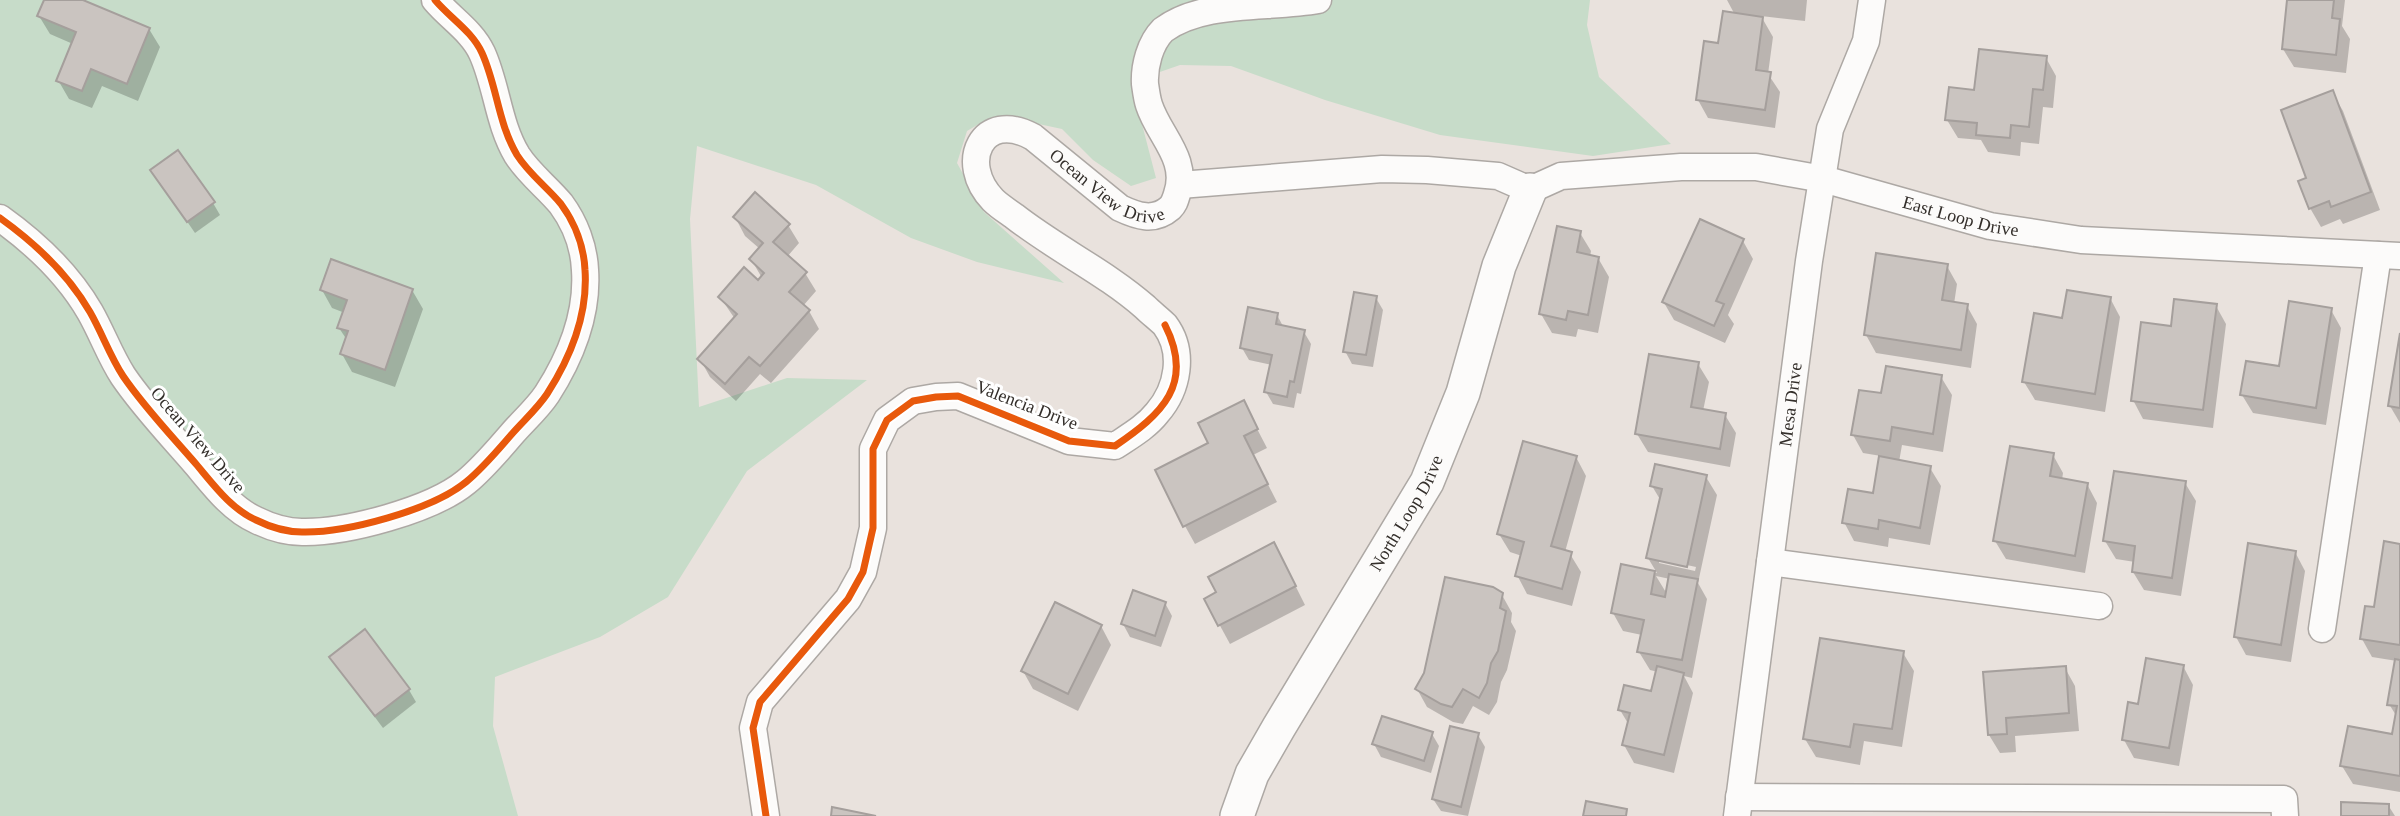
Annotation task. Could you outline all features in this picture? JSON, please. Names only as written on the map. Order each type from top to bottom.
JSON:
[{"type":"street","name":"Ocean View Drive","points":[[0,218],[23,234],[70,283],[89,310],[122,374],[137,396],[215,487],[234,506],[254,520],[276,528],[300,532],[330,531],[368,523],[447,495],[466,483],[486,464],[545,396],[571,351],[579,326],[586,272],[582,248],[573,225],[560,204],[517,156],[505,130],[482,53],[470,34],[435,0]]},
{"type":"street","name":"Ocean View Drive","points":[[1164,325],[1129,293],[1037,235],[992,199],[978,177],[974,165],[975,154],[987,135],[996,130],[1023,132],[1033,137],[1120,208],[1147,217],[1164,213],[1174,204],[1180,185],[1178,162],[1150,107],[1145,83],[1148,57],[1163,30],[1193,10],[1219,4],[1318,0]]},
{"type":"street","name":"Mesa Drive","points":[[1738,807],[1809,261],[1830,129],[1866,41],[1872,0]]},
{"type":"street","name":"East Loop Drive","points":[[1530,190],[1560,176],[1681,167],[1756,167],[1823,179],[1990,226],[2081,240],[2389,256]]},
{"type":"street","points":[[1180,185],[1382,169],[1498,176],[1530,190]]},
{"type":"street","name":"North Loop Drive","points":[[1237,816],[1252,774],[1427,482],[1463,393],[1499,266],[1530,190]]},
{"type":"street","points":[[2322,629],[2389,256]]},
{"type":"street","name":"Valencia Drive","points":[[766,816],[753,728],[760,702],[848,599],[863,572],[873,528],[873,449],[887,420],[913,401],[958,396],[1069,441],[1115,446],[1143,427],[1169,396],[1178,368],[1174,343],[1164,325]]},
{"type":"street","points":[[1770,562],[2099,606]]},
{"type":"street","points":[[1738,807],[2284,799],[2285,816]]},
{"type":"green space","points":[[0,0],[1590,0],[1587,25],[1599,77],[1671,144],[1593,156],[1440,135],[1325,100],[1231,66],[1180,65],[1131,82],[1156,178],[1131,186],[1093,160],[1062,129],[1020,120],[989,118],[967,131],[957,163],[984,212],[1064,283],[977,262],[911,238],[816,185],[697,146],[690,219],[699,407],[787,378],[867,380],[747,471],[668,597],[600,637],[495,677],[493,726],[518,816],[0,816]]},
{"type":"building","points":[[44,0],[83,0],[150,28],[127,84],[91,69],[82,91],[56,81],[76,32],[37,16]]},
{"type":"building","points":[[2287,0],[2334,0],[2332,18],[2340,19],[2336,55],[2282,49]]},
{"type":"building","points":[[1723,11],[1763,17],[1756,70],[1771,72],[1765,110],[1696,100],[1704,41],[1718,43]]},
{"type":"building","points":[[1979,49],[2047,56],[2043,90],[2033,89],[2029,127],[2011,125],[2010,138],[1976,135],[1977,123],[1945,120],[1949,87],[1974,90]]},
{"type":"building","points":[[2333,90],[2371,192],[2331,207],[2329,201],[2309,209],[2298,181],[2306,178],[2281,110]]},
{"type":"building","points":[[178,150],[215,202],[187,222],[150,170]]},
{"type":"building","points":[[755,192],[790,224],[773,242],[807,272],[789,292],[810,310],[760,366],[749,357],[725,384],[697,359],[737,314],[718,297],[744,267],[758,280],[764,273],[749,259],[763,243],[733,217]]},
{"type":"building","points":[[1700,219],[1744,239],[1716,301],[1724,304],[1714,326],[1662,302]]},
{"type":"building","points":[[1557,226],[1581,231],[1577,252],[1599,257],[1588,315],[1568,311],[1566,320],[1539,314]]},
{"type":"building","points":[[1876,253],[1948,264],[1942,300],[1968,304],[1961,350],[1864,335]]},
{"type":"building","points":[[331,259],[413,289],[385,370],[340,354],[348,331],[337,328],[347,300],[320,290]]},
{"type":"building","points":[[2067,290],[2111,297],[2095,394],[2022,382],[2034,313],[2062,318]]},
{"type":"building","points":[[1354,292],[1377,296],[1366,355],[1343,352]]},
{"type":"building","points":[[2174,299],[2217,304],[2203,410],[2131,401],[2141,322],[2171,326]]},
{"type":"building","points":[[2289,301],[2332,308],[2316,408],[2240,395],[2246,361],[2279,366]]},
{"type":"building","points":[[1248,307],[1278,313],[1276,324],[1305,330],[1294,382],[1290,381],[1287,397],[1264,392],[1272,355],[1240,348]]},
{"type":"building","points":[[2400,333],[2400,408],[2388,406]]},
{"type":"building","points":[[1649,354],[1699,362],[1691,407],[1726,413],[1720,449],[1635,434]]},
{"type":"building","points":[[1886,366],[1942,375],[1933,434],[1892,427],[1890,441],[1851,435],[1859,390],[1881,393]]},
{"type":"building","points":[[1244,400],[1258,429],[1244,436],[1268,484],[1183,527],[1155,470],[1208,443],[1198,423]]},
{"type":"building","points":[[1523,441],[1577,456],[1551,546],[1572,552],[1562,589],[1515,576],[1524,542],[1497,534]]},
{"type":"building","points":[[2010,446],[2054,453],[2050,476],[2088,483],[2075,556],[1993,541]]},
{"type":"building","points":[[1879,456],[1931,466],[1920,528],[1879,520],[1878,529],[1842,523],[1848,489],[1873,493]]},
{"type":"building","points":[[1655,464],[1707,475],[1687,567],[1646,558],[1662,489],[1650,486]]},
{"type":"building","points":[[2114,471],[2186,481],[2172,578],[2132,572],[2135,546],[2103,541]]},
{"type":"building","points":[[2384,541],[2400,544],[2400,645],[2360,639],[2365,606],[2374,607]]},
{"type":"building","points":[[1274,542],[1296,586],[1218,626],[1204,599],[1216,592],[1208,577]]},
{"type":"building","points":[[2248,543],[2296,551],[2281,645],[2234,637]]},
{"type":"building","points":[[1621,564],[1655,571],[1651,594],[1665,597],[1669,574],[1698,579],[1682,660],[1637,652],[1644,620],[1611,613]]},
{"type":"building","points":[[1445,577],[1493,587],[1503,593],[1500,608],[1506,611],[1498,651],[1479,698],[1463,689],[1452,707],[1441,704],[1415,689],[1424,673]]},
{"type":"building","points":[[1133,590],[1166,602],[1155,636],[1121,624]]},
{"type":"building","points":[[1055,602],[1102,625],[1068,694],[1021,671]]},
{"type":"building","points":[[365,629],[410,689],[375,716],[329,657]]},
{"type":"building","points":[[1820,638],[1904,651],[1892,729],[1854,724],[1850,747],[1803,739]]},
{"type":"building","points":[[2146,658],[2184,665],[2169,748],[2122,740],[2128,702],[2138,704]]},
{"type":"building","points":[[2395,659],[2400,660],[2400,776],[2340,766],[2348,726],[2392,734],[2397,706],[2387,705]]},
{"type":"building","points":[[1657,666],[1684,673],[1664,755],[1622,745],[1630,713],[1618,710],[1624,685],[1651,691]]},
{"type":"building","points":[[2066,666],[2069,713],[2006,718],[2007,734],[1988,735],[1983,672]]},
{"type":"building","points":[[1382,716],[1433,732],[1424,761],[1372,744]]},
{"type":"building","points":[[1450,726],[1479,733],[1461,807],[1432,799]]},
{"type":"building","points":[[1586,801],[1627,809],[1626,816],[1583,816]]},
{"type":"building","points":[[2341,802],[2389,804],[2389,816],[2341,816]]},
{"type":"building","points":[[832,807],[876,816],[831,816]]},
{"type":"cycle path","points":[[0,218],[26,238],[61,272],[90,312],[114,361],[131,387],[216,488],[247,515],[285,530],[320,531],[388,518],[432,502],[466,482],[478,471],[547,394],[576,335],[585,286],[583,253],[571,219],[517,155],[478,45],[435,0]]},
{"type":"cycle path","points":[[766,816],[753,728],[760,702],[848,599],[863,572],[873,528],[873,449],[887,420],[913,401],[958,396],[1069,441],[1115,446],[1147,422],[1169,396],[1175,381],[1176,364],[1165,325]]}]
